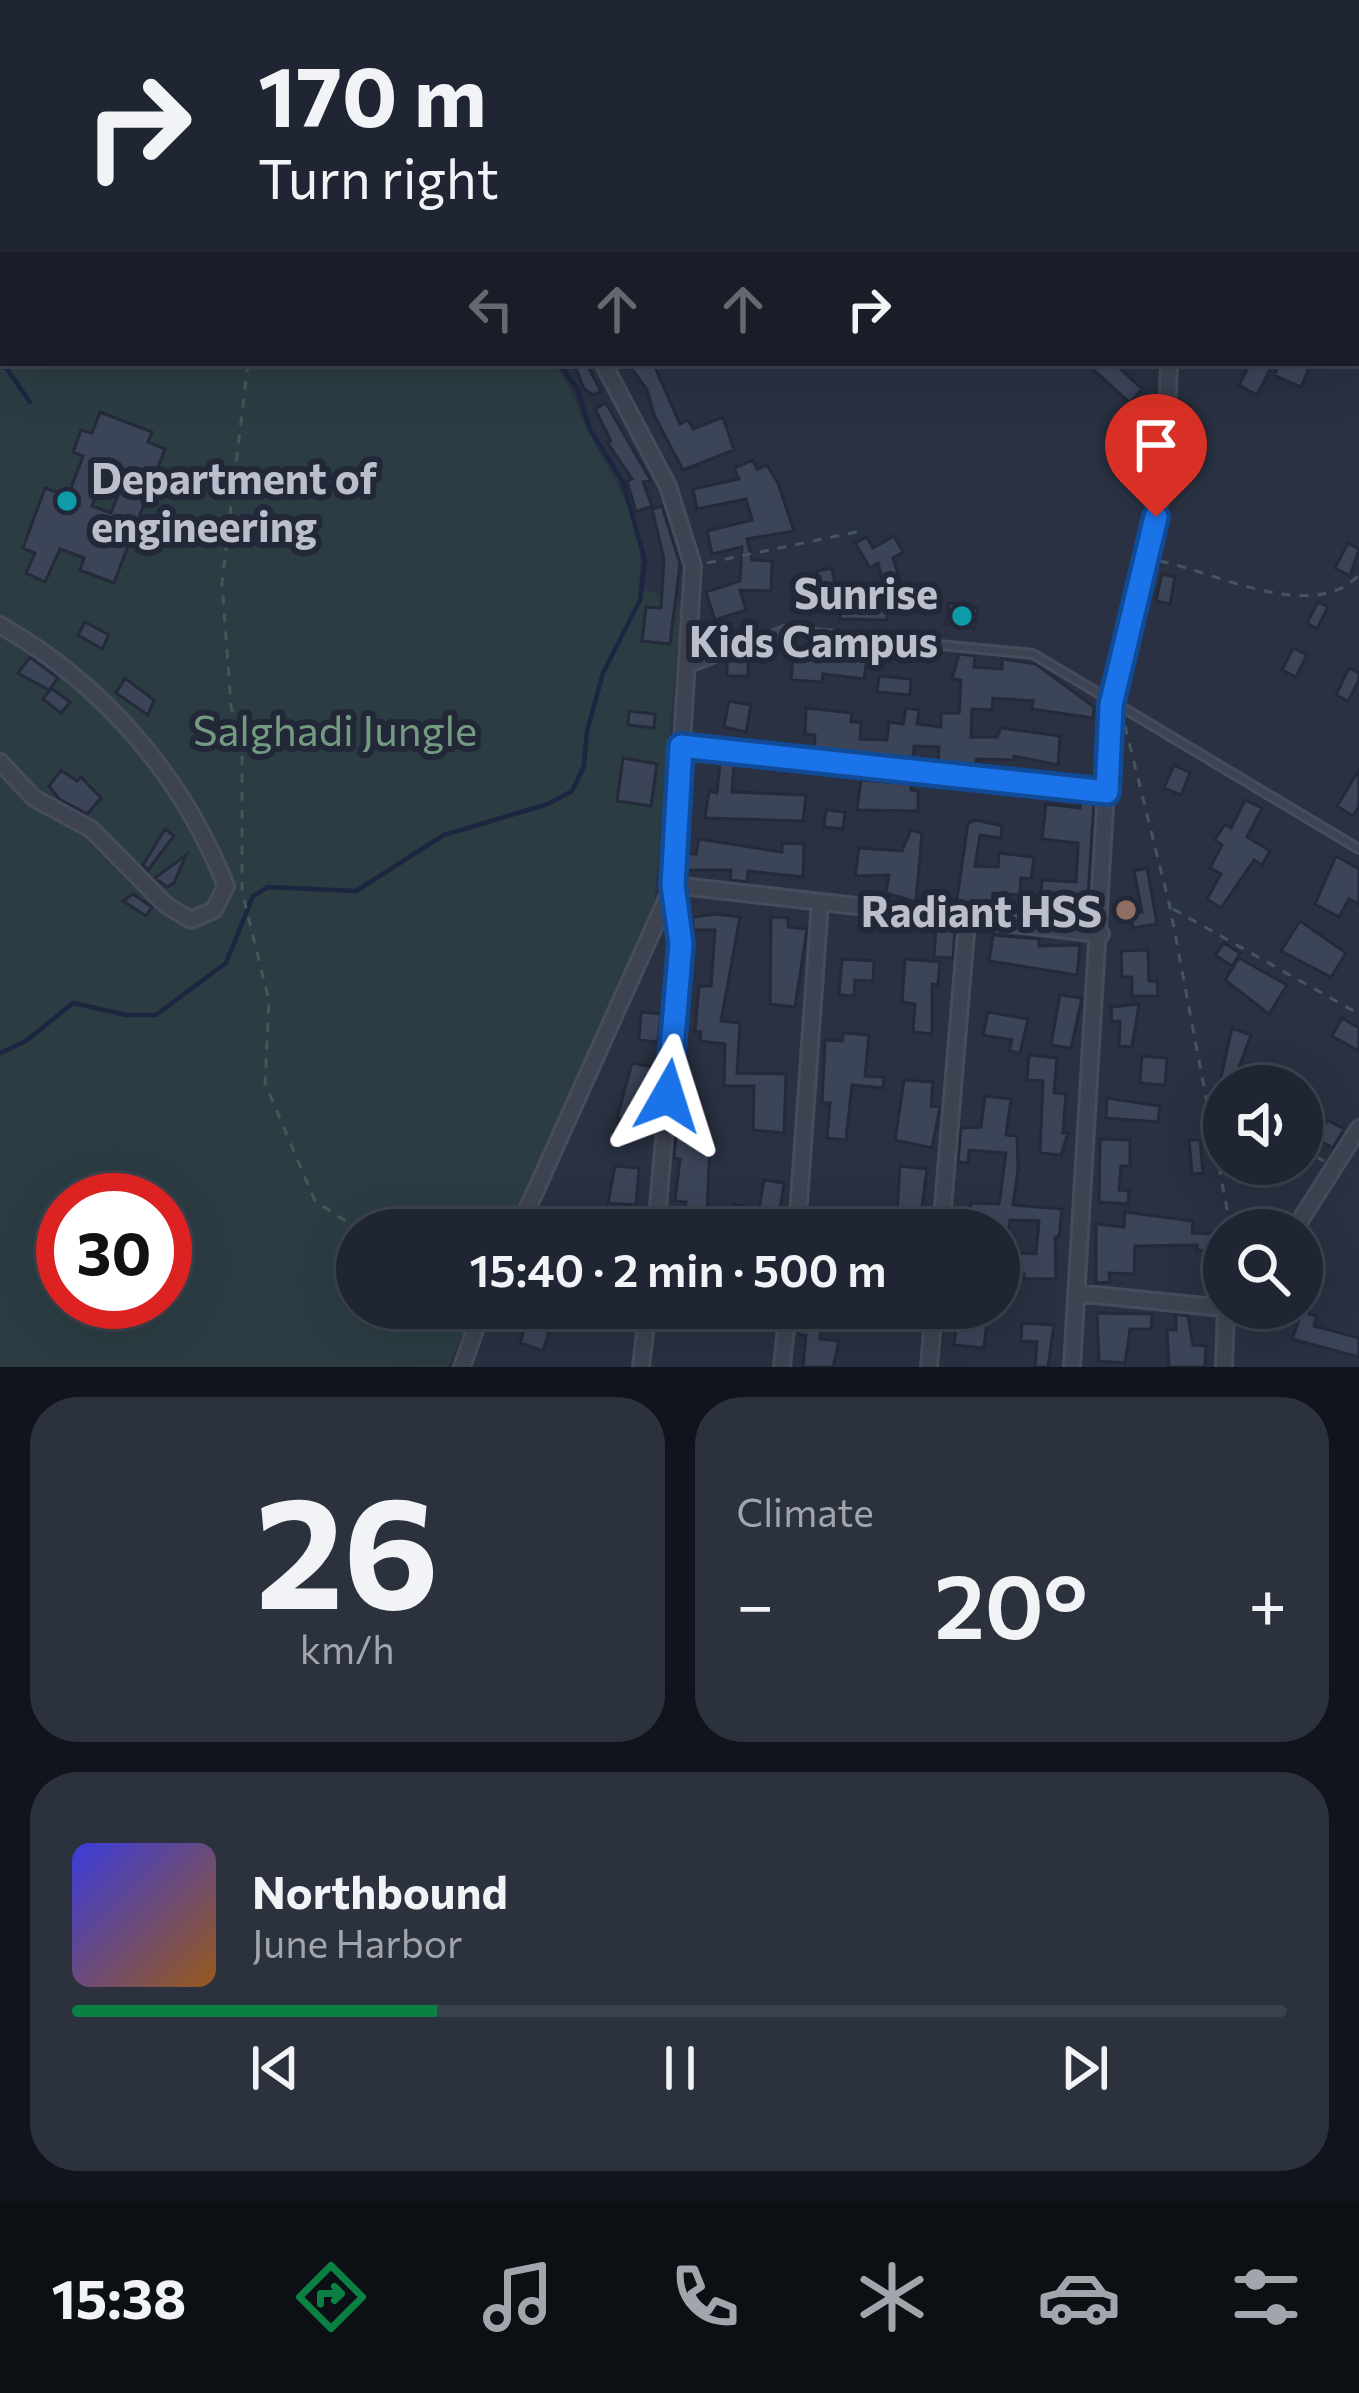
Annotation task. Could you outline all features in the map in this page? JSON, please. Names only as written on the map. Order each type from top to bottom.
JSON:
[{"type":"street","points":[[605,366],[668,486],[693,566],[673,885],[681,944],[658,1209]]},
{"type":"street","points":[[1072,1367],[1111,705],[1165,476],[1169,366]]},
{"type":"street","points":[[0,625],[40,648],[100,698],[156,759],[205,832],[226,886],[214,910],[191,920],[166,905],[91,829],[34,798],[0,762]]},
{"type":"street","points":[[681,746],[1107,792]]},
{"type":"street","points":[[673,885],[1101,934]]},
{"type":"street","points":[[527,1209],[673,885]]},
{"type":"street","points":[[798,1209],[820,902]]},
{"type":"street","points":[[943,1209],[968,921]]},
{"type":"street","points":[[1308,1209],[1359,1128]]},
{"type":"street","points":[[1076,1293],[1203,1306]]},
{"type":"street","points":[[462,1367],[476,1329]]},
{"type":"street","points":[[641,1367],[646,1329]]},
{"type":"street","points":[[782,1367],[786,1329]]},
{"type":"street","points":[[929,1367],[932,1329]]},
{"type":"street","points":[[1224,1367],[1225,1329]]},
{"type":"lane","points":[[690,668],[784,630],[1033,654],[1111,705],[1359,849]]},
{"type":"path","points":[[248,366],[222,583],[231,706],[242,753],[242,891],[269,1001],[265,1083],[315,1201],[336,1215]]},
{"type":"path","points":[[693,566],[866,530]]},
{"type":"path","points":[[1147,558],[1289,599],[1351,584],[1359,575]]},
{"type":"path","points":[[1111,705],[1130,733],[1170,908],[1203,1096]]},
{"type":"path","points":[[1170,908],[1359,1014]]},
{"type":"path","points":[[1323,1161],[1336,1168]]},
{"type":"green space","name":"Salghadi Jungle","points":[[0,366],[556,366],[627,505],[639,544],[638,587],[681,603],[654,907],[518,1209],[336,1209],[336,1329],[465,1329],[448,1367],[0,1367]]},
{"type":"building","points":[[575,366],[588,366],[601,391],[593,395],[584,389]]},
{"type":"building","points":[[630,366],[654,366],[680,424],[688,420],[693,429],[723,417],[734,450],[683,470],[654,415],[647,390]]},
{"type":"building","points":[[1089,366],[1117,366],[1142,389],[1130,403]]},
{"type":"building","points":[[1248,366],[1272,366],[1257,395],[1239,385]]},
{"type":"building","points":[[1278,366],[1309,368],[1301,387],[1274,375]]},
{"type":"building","points":[[606,403],[651,481],[643,482],[652,506],[636,512],[627,481],[632,479],[607,442],[611,441],[595,409]]},
{"type":"building","name":"Department of engineering","points":[[100,412],[152,432],[148,442],[165,449],[114,583],[80,570],[84,558],[60,549],[45,582],[26,573],[35,553],[23,548],[45,488],[68,496],[83,456],[73,452],[81,430],[92,433]],"holes":[[[102,478],[122,485],[111,513],[92,506]]]},
{"type":"building","points":[[753,460],[757,469],[767,465],[778,483],[794,531],[747,539],[752,560],[772,561],[771,591],[740,590],[746,610],[715,620],[706,592],[740,581],[742,547],[712,554],[707,531],[752,520],[746,499],[697,509],[693,489],[739,479],[734,468]]},
{"type":"building","points":[[662,506],[680,564],[670,644],[642,641],[646,607],[661,608],[664,559],[652,509]]},
{"type":"building","points":[[894,536],[903,552],[893,558],[901,583],[884,586],[878,563],[870,568],[855,543],[867,537],[873,548]]},
{"type":"building","points":[[1348,543],[1359,549],[1350,576],[1335,568]]},
{"type":"building","points":[[832,568],[836,590],[821,593],[817,571]]},
{"type":"building","points":[[1162,574],[1175,577],[1170,604],[1156,601]]},
{"type":"building","points":[[1318,602],[1328,607],[1317,629],[1307,623]]},
{"type":"building","name":"Sunrise Kids Campus","points":[[949,603],[978,608],[975,628],[946,623]]},
{"type":"building","points":[[887,605],[887,620],[840,619],[841,607]]},
{"type":"building","points":[[85,622],[109,635],[102,649],[78,635]]},
{"type":"building","points":[[827,643],[869,646],[864,679],[823,674],[822,682],[791,680],[793,656],[826,658]]},
{"type":"building","points":[[1293,648],[1307,655],[1296,677],[1282,670]]},
{"type":"building","points":[[959,654],[975,656],[974,667],[1002,669],[1002,659],[1036,664],[1094,707],[1093,718],[1032,709],[1033,701],[993,698],[992,710],[972,709],[971,737],[997,737],[1001,728],[1060,736],[1058,765],[1014,756],[1014,760],[976,759],[976,767],[938,762],[939,747],[914,746],[913,760],[814,749],[815,735],[805,734],[806,708],[852,713],[851,722],[861,722],[860,739],[887,740],[889,722],[903,724],[906,708],[919,710],[917,724],[941,727],[941,713],[959,713],[961,680],[952,679]]},
{"type":"building","points":[[30,657],[58,678],[49,690],[18,673]]},
{"type":"building","points":[[727,661],[748,661],[748,676],[727,676]]},
{"type":"building","points":[[1349,668],[1359,673],[1359,680],[1348,701],[1336,695]]},
{"type":"building","points":[[879,676],[911,679],[910,695],[877,692]]},
{"type":"building","points":[[125,678],[154,700],[148,715],[116,693]]},
{"type":"building","points":[[51,688],[70,702],[61,713],[43,699]]},
{"type":"building","points":[[729,701],[751,705],[746,732],[724,727]]},
{"type":"building","points":[[629,711],[655,714],[654,728],[628,725]]},
{"type":"building","points":[[623,758],[657,764],[651,806],[617,801]]},
{"type":"building","points":[[720,762],[734,763],[732,792],[806,795],[803,821],[705,818],[709,791],[717,793]]},
{"type":"building","points":[[1174,765],[1190,773],[1181,795],[1164,788]]},
{"type":"building","points":[[61,770],[77,781],[81,777],[101,798],[87,814],[59,799],[49,786]]},
{"type":"building","points":[[1359,770],[1359,806],[1353,816],[1337,806]]},
{"type":"building","points":[[861,780],[911,784],[911,790],[918,791],[918,811],[857,810]]},
{"type":"building","points":[[1081,800],[1094,802],[1088,896],[1060,894],[1059,904],[1041,903],[1042,880],[1076,882],[1078,848],[1078,843],[1042,839],[1046,804],[1080,808]]},
{"type":"building","points":[[1245,800],[1262,808],[1247,837],[1270,851],[1262,865],[1254,860],[1221,908],[1207,899],[1221,874],[1210,868],[1222,845],[1215,840],[1225,824],[1231,828]]},
{"type":"building","points":[[826,810],[845,812],[843,829],[824,827]]},
{"type":"building","points":[[976,820],[1002,826],[1001,838],[980,835],[975,866],[998,867],[999,853],[1034,857],[1031,879],[1021,878],[1020,895],[993,893],[992,908],[956,905],[968,823]]},
{"type":"building","points":[[165,829],[174,836],[148,870],[143,865]]},
{"type":"building","points":[[911,830],[922,833],[916,902],[886,893],[889,875],[855,876],[859,848],[902,851]]},
{"type":"building","points":[[699,839],[782,852],[782,843],[804,844],[803,877],[748,871],[747,882],[730,880],[731,870],[685,870],[686,853],[696,854]]},
{"type":"building","points":[[186,855],[174,883],[167,887],[155,878]]},
{"type":"building","points":[[1336,856],[1359,869],[1359,904],[1349,899],[1339,917],[1315,904]]},
{"type":"building","points":[[1147,868],[1157,924],[1133,928],[1131,914],[1142,912],[1134,871]]},
{"type":"building","points":[[133,894],[152,907],[146,916],[123,901]]},
{"type":"building","points":[[693,917],[740,917],[721,1021],[740,1023],[737,1073],[786,1074],[784,1133],[753,1130],[754,1086],[724,1086],[725,1044],[700,1041],[701,1032],[695,1031],[699,986],[711,986],[715,930],[693,930]]},
{"type":"building","points":[[771,917],[788,918],[788,927],[807,929],[795,1007],[770,1004]]},
{"type":"building","points":[[1300,921],[1346,953],[1331,977],[1281,951]]},
{"type":"building","points":[[936,927],[955,929],[953,958],[934,957]]},
{"type":"building","points":[[993,935],[1039,939],[1039,946],[1080,945],[1077,975],[989,961]]},
{"type":"building","points":[[1224,943],[1240,953],[1232,966],[1215,955]]},
{"type":"building","points":[[1148,950],[1149,981],[1157,981],[1158,996],[1132,996],[1132,977],[1122,977],[1121,951]]},
{"type":"building","points":[[1239,958],[1287,985],[1269,1014],[1225,980]]},
{"type":"building","points":[[842,959],[874,961],[873,981],[855,980],[854,996],[839,995]]},
{"type":"building","points":[[905,959],[940,962],[938,985],[932,984],[932,1034],[913,1032],[915,1004],[902,1002]]},
{"type":"building","points":[[1060,995],[1082,998],[1071,1048],[1051,1045]]},
{"type":"building","points":[[1139,1004],[1132,1047],[1119,1046],[1120,1021],[1112,1022],[1111,1007]]},
{"type":"building","points":[[641,1012],[661,1014],[658,1042],[639,1040]]},
{"type":"building","points":[[988,1012],[1028,1019],[1020,1053],[1009,1051],[1012,1040],[983,1035]]},
{"type":"building","points":[[1342,1018],[1359,1028],[1359,1051],[1332,1036]]},
{"type":"building","points":[[1232,1028],[1251,1035],[1240,1065],[1224,1065]]},
{"type":"building","points":[[843,1033],[869,1035],[865,1076],[884,1077],[883,1088],[852,1085],[846,1140],[827,1138],[830,1103],[822,1103],[825,1040],[842,1041]]},
{"type":"building","points":[[1029,1055],[1057,1058],[1054,1093],[1066,1094],[1063,1133],[1068,1133],[1061,1155],[1040,1153],[1043,1081],[1027,1080]]},
{"type":"building","points":[[1142,1056],[1167,1058],[1165,1085],[1140,1083]]},
{"type":"building","points":[[632,1063],[653,1067],[647,1123],[617,1118]]},
{"type":"building","points":[[904,1080],[933,1082],[931,1106],[940,1107],[932,1148],[895,1140]]},
{"type":"building","points":[[985,1096],[1011,1099],[1006,1135],[1017,1136],[1018,1169],[1013,1205],[1062,1209],[1059,1237],[1055,1237],[1056,1279],[1024,1279],[1020,1273],[1020,1253],[1036,1254],[1039,1221],[1020,1220],[1020,1209],[970,1209],[971,1203],[999,1204],[1006,1153],[969,1150],[968,1163],[958,1162],[961,1128],[981,1127]]},
{"type":"building","points":[[1107,1098],[1160,1106],[1158,1122],[1106,1118]]},
{"type":"building","points":[[1327,1120],[1344,1129],[1333,1148],[1323,1142]]},
{"type":"building","points":[[676,1135],[710,1139],[707,1209],[685,1209],[686,1202],[675,1201],[680,1159],[674,1158]]},
{"type":"building","points":[[1100,1139],[1130,1140],[1130,1166],[1121,1166],[1119,1190],[1129,1191],[1128,1204],[1099,1202]]},
{"type":"building","points":[[1189,1140],[1200,1140],[1203,1173],[1192,1174]]},
{"type":"building","points":[[615,1166],[639,1168],[636,1205],[608,1203]]},
{"type":"building","points":[[900,1166],[927,1169],[922,1209],[897,1209]]},
{"type":"building","points":[[764,1180],[784,1183],[780,1209],[759,1209]]},
{"type":"building","points":[[1125,1212],[1193,1221],[1192,1233],[1203,1234],[1203,1250],[1197,1250],[1197,1245],[1135,1246],[1134,1274],[1109,1273],[1110,1282],[1096,1283],[1096,1224],[1124,1227]]},
{"type":"building","points":[[1097,1313],[1152,1314],[1151,1329],[1130,1329],[1125,1363],[1099,1361]]},
{"type":"building","points":[[1176,1314],[1188,1316],[1193,1345],[1206,1346],[1205,1367],[1169,1367],[1167,1330],[1176,1330]]},
{"type":"building","points":[[1022,1323],[1054,1325],[1048,1367],[1035,1367],[1037,1342],[1021,1341]]},
{"type":"building","points":[[1323,1328],[1359,1338],[1359,1357],[1292,1339],[1296,1329]]},
{"type":"building","points":[[524,1329],[549,1332],[543,1351],[520,1343]]},
{"type":"building","points":[[800,1329],[821,1329],[820,1339],[839,1341],[833,1367],[803,1367],[806,1335],[799,1335]]},
{"type":"building","points":[[956,1329],[986,1329],[984,1348],[954,1345]]},
{"type":"waterway","points":[[5,366],[30,402]]},
{"type":"waterway","points":[[0,1053],[26,1041],[73,1003],[126,1015],[156,1015],[226,963],[253,896],[268,887],[356,891],[444,835],[548,804],[572,791],[584,766],[587,731],[603,673],[640,600],[645,561],[623,482],[590,430],[577,388],[560,366]]},
{"type":"place","name":"Department of engineering","points":[[67,501]]},
{"type":"place","name":"Sunrise Kids Campus","points":[[962,616]]},
{"type":"place","name":"Radiant HSS","points":[[1126,910]]},
{"type":"route","points":[[668,1096],[681,944],[673,885],[681,746],[1107,792],[1111,705],[1156,517]]}]
